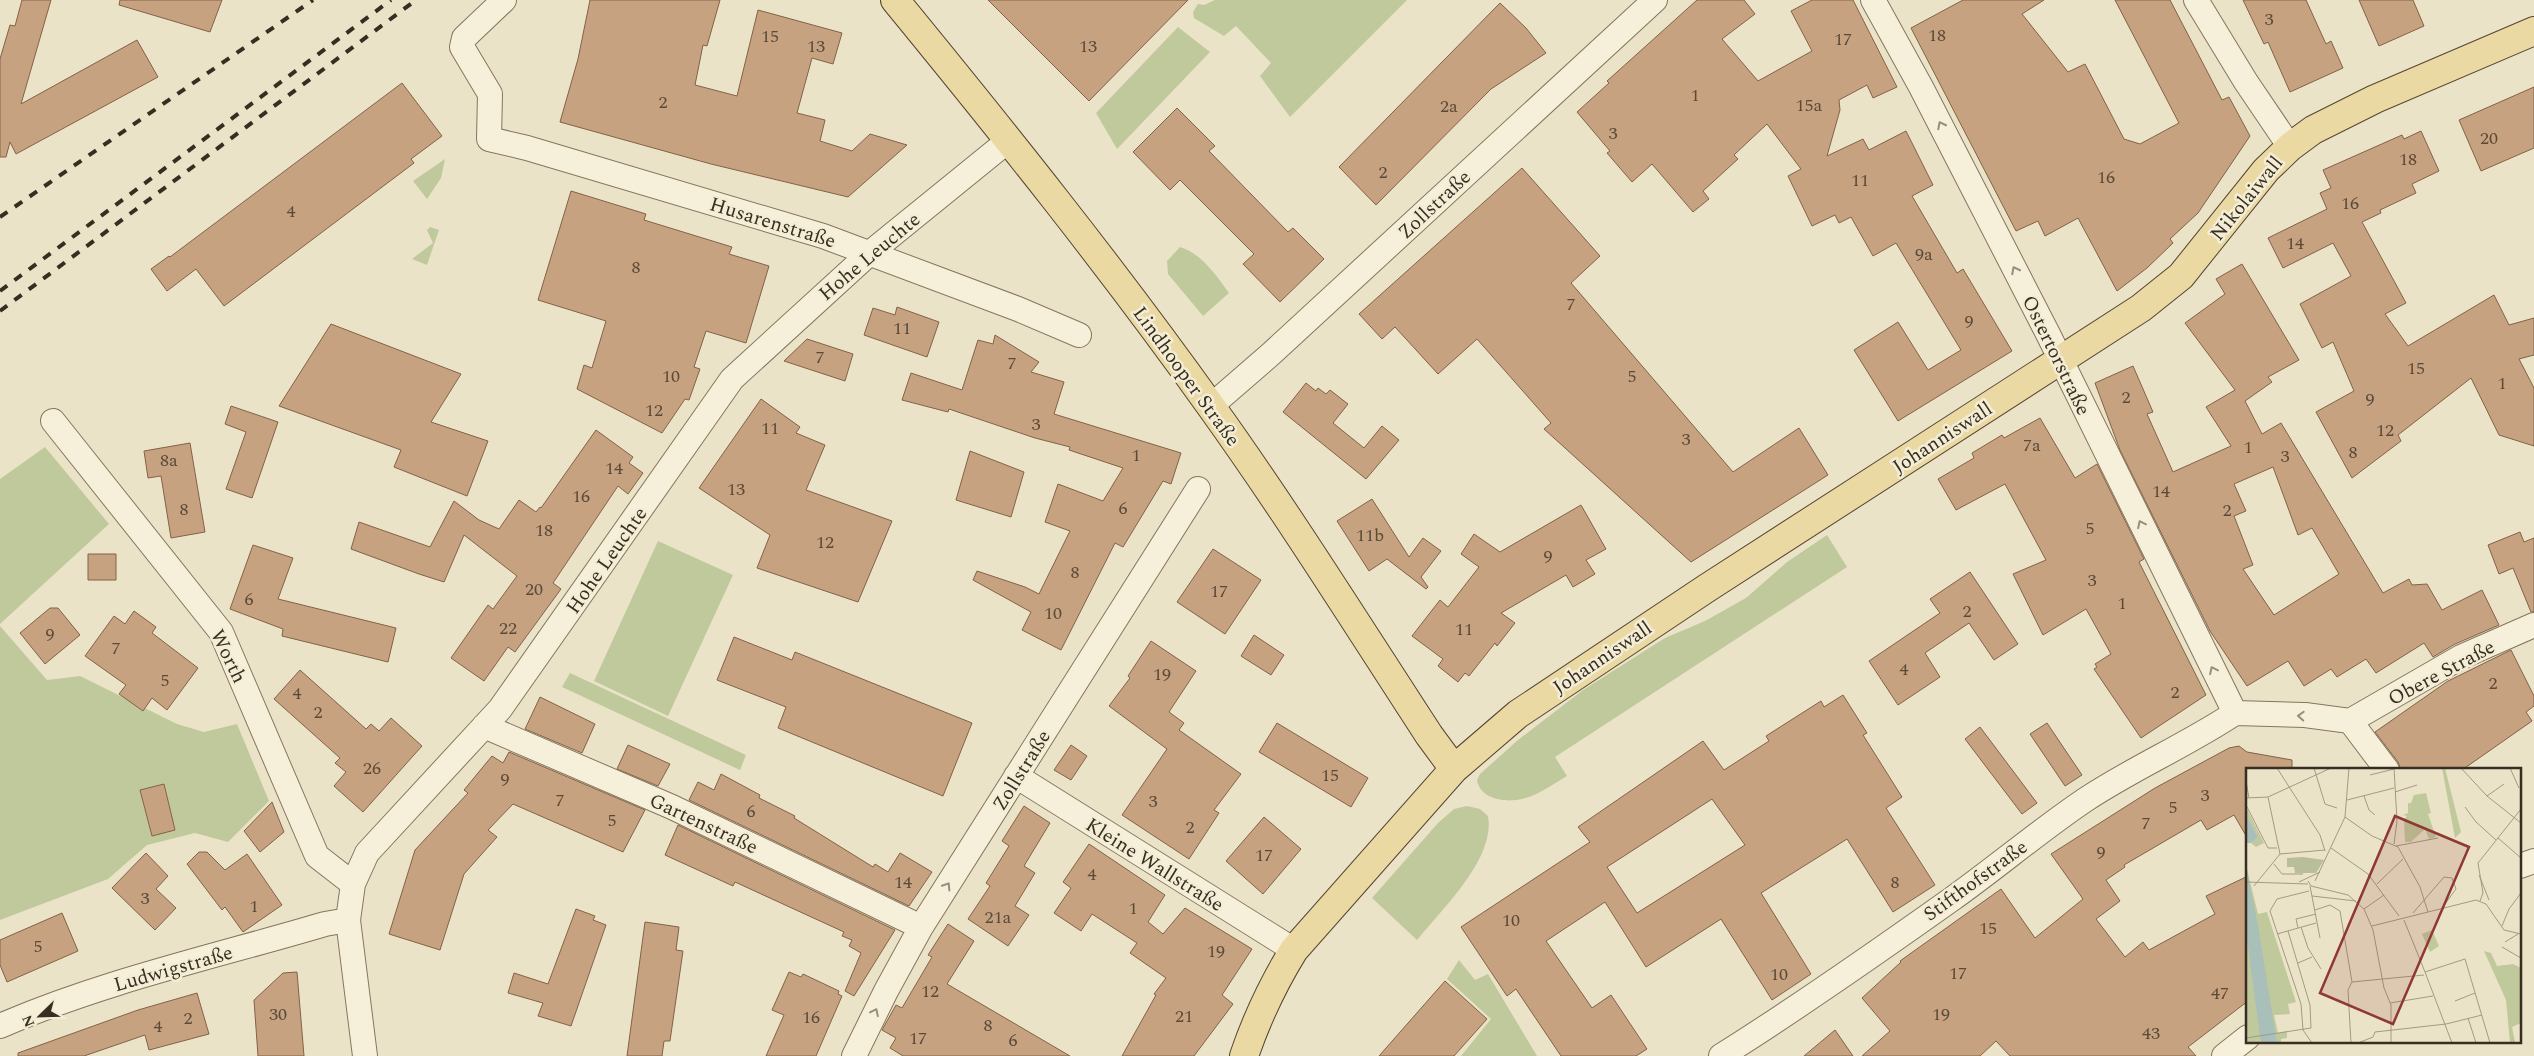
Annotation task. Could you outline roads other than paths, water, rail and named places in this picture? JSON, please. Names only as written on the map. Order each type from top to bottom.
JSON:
[{"type":"main road","name":"Lindhooper Straße","points":[[896,0],[1009,140],[1211,406],[1251,463],[1429,735],[1454,769]]},
{"type":"main road","name":"Nikolaiwall","points":[[2060,360],[2141,308],[2181,276],[2260,177],[2290,146],[2313,130],[2367,103],[2534,31]]},
{"type":"main road","name":"Johanniswall","points":[[1244,1056],[1256,1020],[1294,950],[1454,769],[1518,714],[1578,673],[2060,360]]},
{"type":"street","name":"Husarenstraße","points":[[504,0],[464,38],[462,47],[490,94],[489,139],[527,148],[823,236],[871,252],[1018,309],[1079,335]]},
{"type":"street","name":"Zollstraße","points":[[1211,406],[1272,353],[1655,0]]},
{"type":"street","name":"Ostertorstraße","points":[[1873,0],[1922,87],[2235,713]]},
{"type":"street","points":[[2196,0],[2246,82],[2290,146]]},
{"type":"street","name":"Hohe Leuchte","points":[[365,1056],[348,920],[353,884],[368,853],[506,701],[732,379],[871,252],[1009,140]]},
{"type":"street","name":"Worth","points":[[54,421],[221,632],[317,856],[353,884]]},
{"type":"street","name":"Zollstraße","points":[[854,1056],[886,990],[922,927],[1198,489]]},
{"type":"street","name":"Obere Straße","points":[[2350,721],[2461,658],[2534,625]]},
{"type":"street","points":[[2235,713],[2305,715],[2350,721],[2385,768]]},
{"type":"street","name":"Stifthofstraße","points":[[1720,1056],[1764,1029],[1952,899],[2086,799],[2116,780],[2207,732],[2235,713]]},
{"type":"street","name":"Gartenstraße","points":[[484,726],[672,807],[922,927]]},
{"type":"street","name":"Kleine Wallstraße","points":[[1016,776],[1294,950]]},
{"type":"street","points":[[2522,865],[2534,861]]},
{"type":"street","name":"Ludwigstraße","points":[[0,1026],[50,1004],[112,985],[325,924],[348,920]]},
{"type":"street","points":[[2224,1056],[2246,1039]]},
{"type":"railway","points":[[0,217],[313,0]]},
{"type":"railway","points":[[0,291],[391,0]]},
{"type":"railway","points":[[0,311],[416,0]]}]
